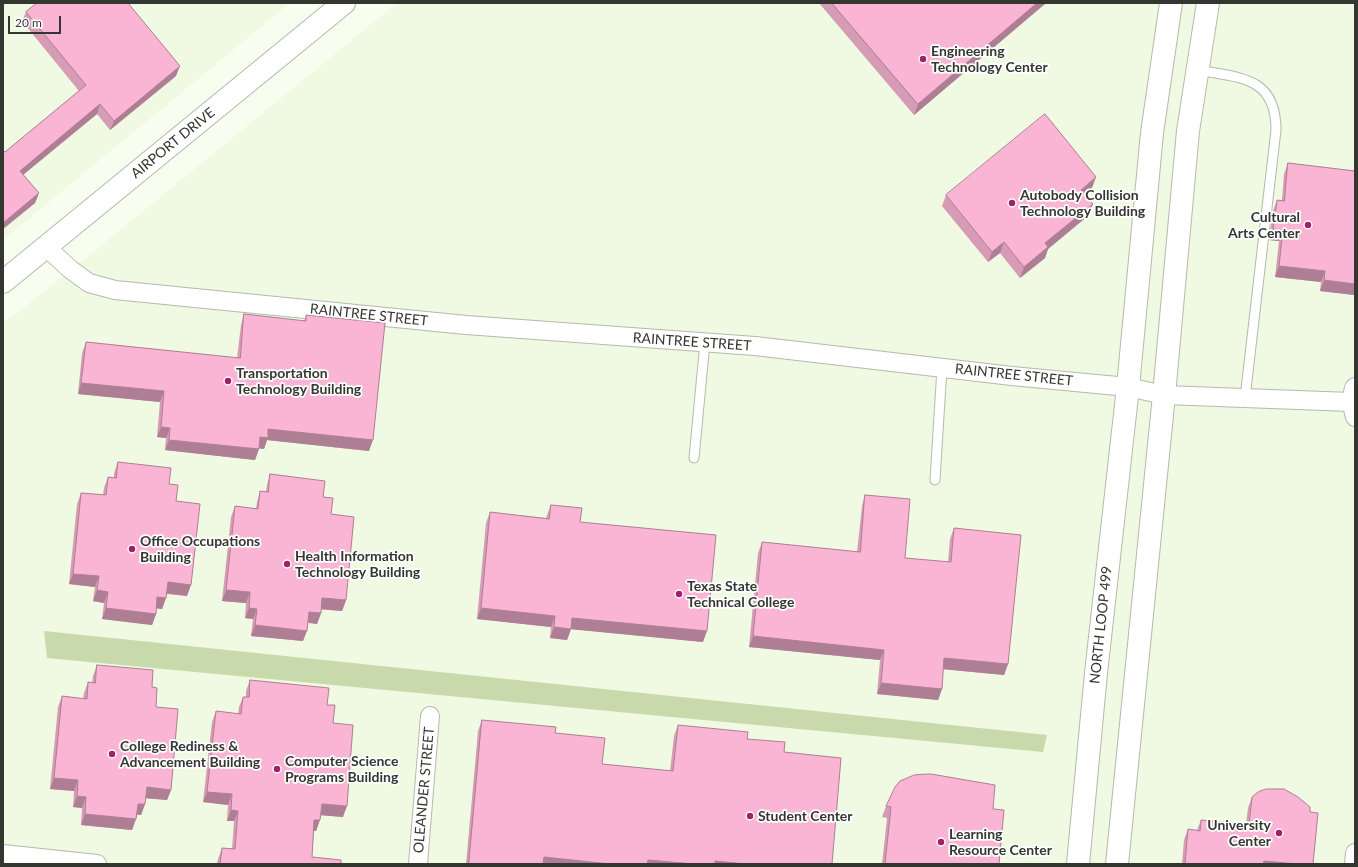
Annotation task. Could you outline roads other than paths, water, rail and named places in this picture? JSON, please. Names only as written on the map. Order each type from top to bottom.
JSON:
[{"type":"main road","name":"AIRPORT DRIVE","points":[[3,282],[344,3]]},
{"type":"main road","name":"NORTH LOOP 499","points":[[1078,864],[1097,665],[1128,386],[1152,133],[1171,3]]},
{"type":"main road","points":[[1117,864],[1164,395],[1188,131],[1208,3]]},
{"type":"street","name":"RAINTREE STREET","points":[[46,247],[70,269],[89,283],[115,290],[466,325],[754,346],[1012,376],[1128,386],[1164,395],[1354,402]]},
{"type":"street","name":"OLEANDER STREET","points":[[418,864],[430,716]]},
{"type":"street","points":[[1354,864],[1355,853]]},
{"type":"street","points":[[3,854],[97,864]]},
{"type":"lane","points":[[1198,70],[1244,78],[1254,83],[1266,93],[1272,103],[1276,117],[1276,130],[1245,398]]},
{"type":"lane","points":[[694,458],[705,342]]},
{"type":"lane","points":[[935,480],[942,368]]},
{"type":"place","name":"Engineering Technology Center","points":[[923,59]]},
{"type":"place","name":"Autobody Collision Technology Building","points":[[1012,203]]},
{"type":"place","name":"Cultural Arts Center","points":[[1308,225]]},
{"type":"place","name":"Transportation Technology Building","points":[[228,381]]},
{"type":"place","name":"Office Occupations Building","points":[[132,549]]},
{"type":"place","name":"Health Information Technology Building","points":[[287,564]]},
{"type":"place","name":"Texas State Technical College","points":[[679,594]]},
{"type":"place","name":"College Rediness & Advancement Building","points":[[112,754]]},
{"type":"place","name":"Computer Science Programs Building","points":[[277,769]]},
{"type":"place","name":"Student Center","points":[[750,816]]},
{"type":"place","name":"University Center","points":[[1279,833]]},
{"type":"place","name":"Learning Resource Center","points":[[941,842]]}]
